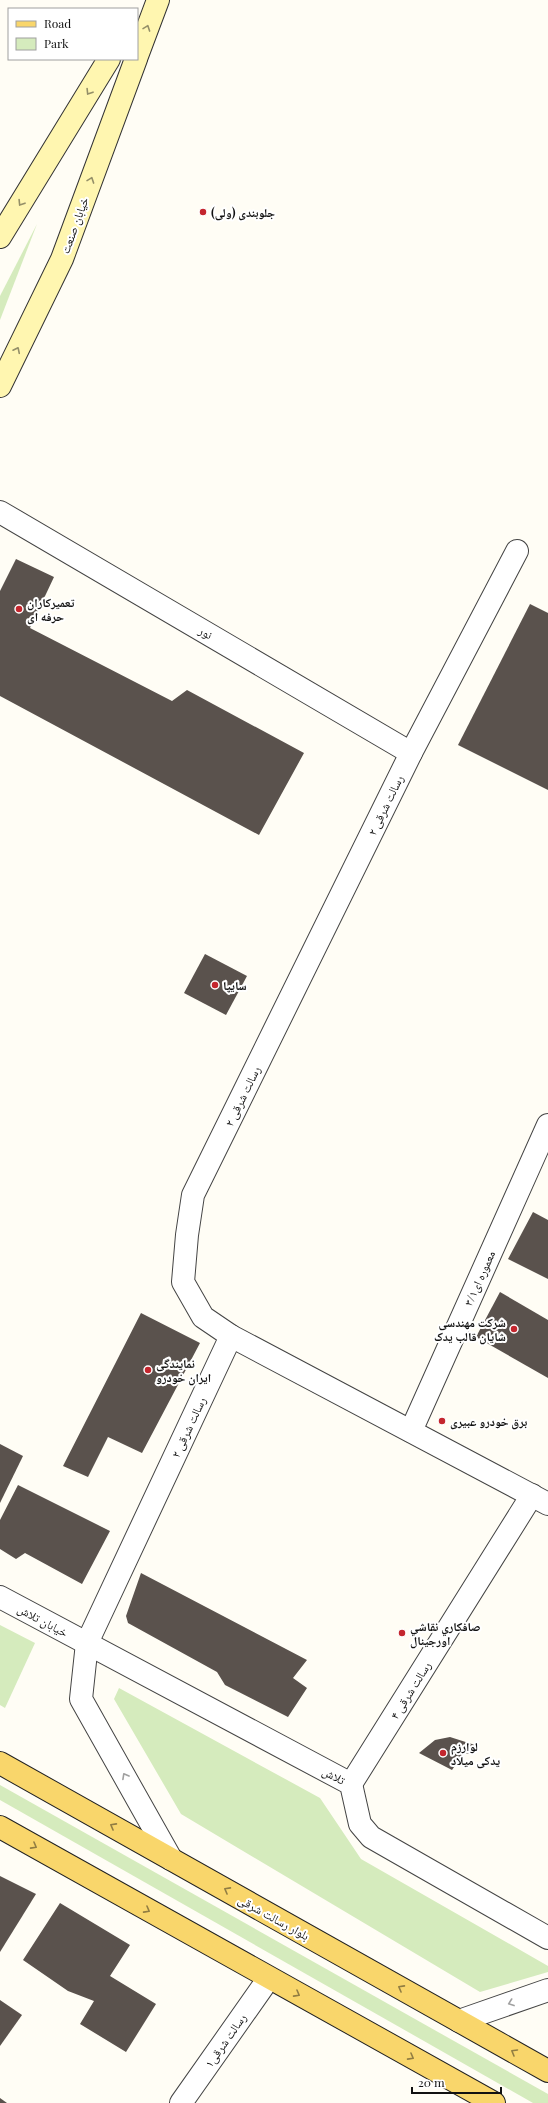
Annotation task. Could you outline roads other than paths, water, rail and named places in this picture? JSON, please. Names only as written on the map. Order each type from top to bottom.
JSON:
[{"type":"main road","points":[[138,12],[145,0]]},
{"type":"main road","points":[[138,53],[158,0]]},
{"type":"main road","points":[[0,237],[108,60]]},
{"type":"main road","name":"خیابان صنعت","points":[[0,386],[62,259],[136,60]]},
{"type":"main road","name":"بلوار رسالت شرقی","points":[[0,1763],[548,2071]]},
{"type":"main road","points":[[0,1827],[494,2103]]},
{"type":"street","name":"نور","points":[[0,512],[411,753]]},
{"type":"street","name":"رسالت شرقی ۲","points":[[171,1859],[81,1699],[87,1643],[231,1336],[203,1317],[183,1282],[187,1235],[193,1195],[411,753],[517,551]]},
{"type":"street","name":"معموره ای۳/۱","points":[[411,1431],[548,1126]]},
{"type":"street","points":[[231,1336],[540,1499]]},
{"type":"street","name":"رسالت شرقی ۴","points":[[351,1784],[540,1499]]},
{"type":"street","name":"خیابان تلاش","points":[[0,1597],[87,1643]]},
{"type":"street","name":"تلاش","points":[[87,1643],[351,1784],[360,1824],[371,1837],[548,1938]]},
{"type":"street","name":"رسالت شرقی۱","points":[[181,2103],[269,1978]]},
{"type":"street","points":[[460,2021],[548,1990]]},
{"type":"place","name":"جلوبندی (ولی)","points":[[203,212]]},
{"type":"place","name":"تعمیرکاران حرفه ای","points":[[19,609]]},
{"type":"place","name":"سایپا","points":[[215,985]]},
{"type":"place","name":"شرکت مهندسی شایان قالب یدک","points":[[514,1329]]},
{"type":"place","name":"نمایندگی ایران خودرو","points":[[148,1370]]},
{"type":"place","name":"برق خودرو عبیری","points":[[442,1421]]},
{"type":"place","name":"صافكاري نقاشي اورجينال","points":[[402,1633]]},
{"type":"place","name":"لوارزم یدکی میلاد","points":[[443,1753]]}]
